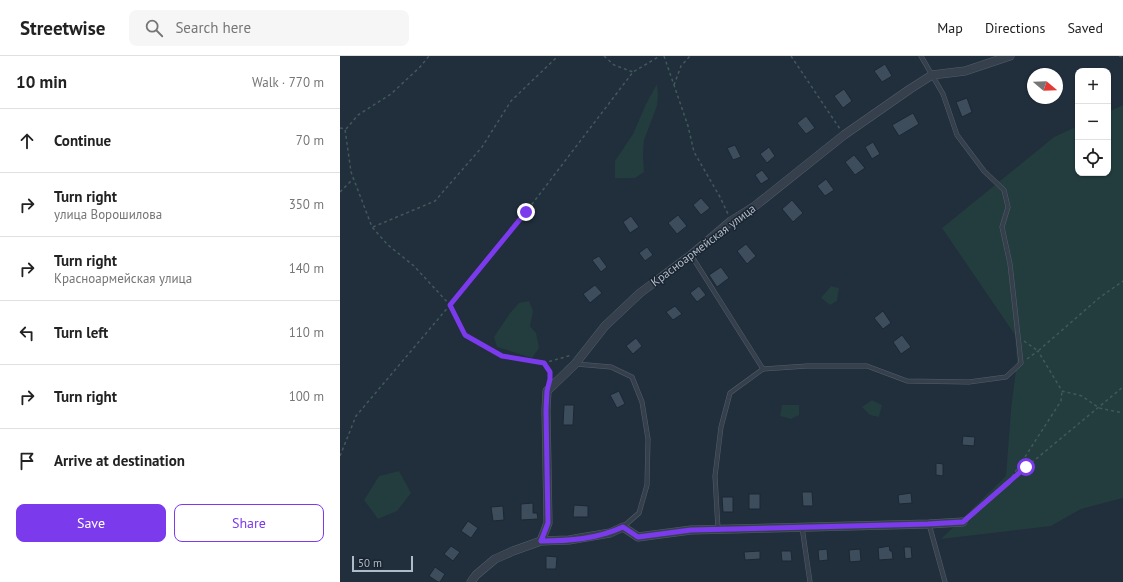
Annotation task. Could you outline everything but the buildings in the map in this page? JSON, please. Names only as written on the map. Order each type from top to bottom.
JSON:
[{"type":"street","name":"Красноармейская улица","points":[[547,391],[575,364],[606,326],[640,293],[691,255],[731,221],[755,206],[844,135],[932,75],[965,71],[1010,56]]},
{"type":"street","points":[[541,541],[548,523],[547,391]]},
{"type":"street","points":[[471,582],[476,575],[495,560],[541,541],[570,540],[610,533],[623,527],[638,537],[691,530],[963,522]]},
{"type":"lane","points":[[718,529],[715,476],[722,427],[730,393],[763,369],[807,366],[868,366],[907,381],[969,382],[1006,377],[1021,363],[1010,264],[1002,227],[1008,207],[1004,190],[984,171],[957,135],[943,94],[921,56]]},
{"type":"lane","points":[[691,255],[763,369]]},
{"type":"lane","points":[[575,364],[611,367],[632,377],[642,402],[648,439],[647,485],[639,513],[623,527]]},
{"type":"lane","points":[[963,522],[1009,482]]},
{"type":"lane","points":[[928,524],[945,582]]},
{"type":"lane","points":[[802,527],[810,582]]},
{"type":"path","points":[[429,56],[420,68],[392,94],[358,115],[345,130],[351,172],[372,227],[388,245],[414,266],[450,305],[465,335],[502,356],[544,363],[572,355]]},
{"type":"path","points":[[372,227],[435,201],[482,147],[511,101],[558,56]]},
{"type":"path","points":[[604,56],[614,65],[633,72]]},
{"type":"path","points":[[340,456],[356,416],[526,212],[633,72],[660,56]]},
{"type":"path","points":[[664,56],[688,126],[694,152],[720,197],[731,221]]},
{"type":"path","points":[[674,85],[681,66],[690,56]]},
{"type":"path","points":[[791,56],[844,135]]},
{"type":"path","points":[[1119,56],[1123,57]]},
{"type":"path","points":[[340,128],[345,130]]},
{"type":"path","points":[[340,192],[354,179]]},
{"type":"path","points":[[1021,363],[1060,334],[1099,298],[1123,281]]},
{"type":"path","points":[[1009,482],[1061,401],[1062,391],[1038,351],[1018,336]]},
{"type":"path","points":[[544,363],[550,372],[547,391]]},
{"type":"path","points":[[1009,482],[1123,387]]},
{"type":"path","points":[[1062,391],[1082,396],[1099,408],[1123,413]]},
{"type":"green space","points":[[657,84],[657,106],[644,140],[644,172],[635,178],[615,178],[615,161],[633,134],[646,104]]},
{"type":"green space","points":[[1123,105],[1123,498],[1081,509],[1051,526],[941,539],[1006,476],[1011,409],[1017,362],[1015,335],[942,228],[1054,137],[1075,127],[1075,176],[1111,176],[1111,111]]},
{"type":"green space","points":[[831,286],[839,288],[837,301],[830,305],[821,298]]},
{"type":"green space","points":[[529,301],[533,311],[530,326],[536,333],[539,348],[532,358],[497,347],[494,337],[510,313],[519,303]]},
{"type":"green space","points":[[872,400],[882,405],[879,417],[870,415],[862,407]]},
{"type":"green space","points":[[782,405],[799,405],[799,415],[791,419],[780,416]]},
{"type":"green space","points":[[399,471],[411,493],[397,511],[378,519],[364,500],[379,476]]},
{"type":"route","points":[[526,212],[450,305],[465,335],[502,356],[544,363],[550,372],[546,410],[548,523],[541,541],[570,540],[610,533],[623,527],[638,537],[691,530],[963,522],[1026,467]]}]
